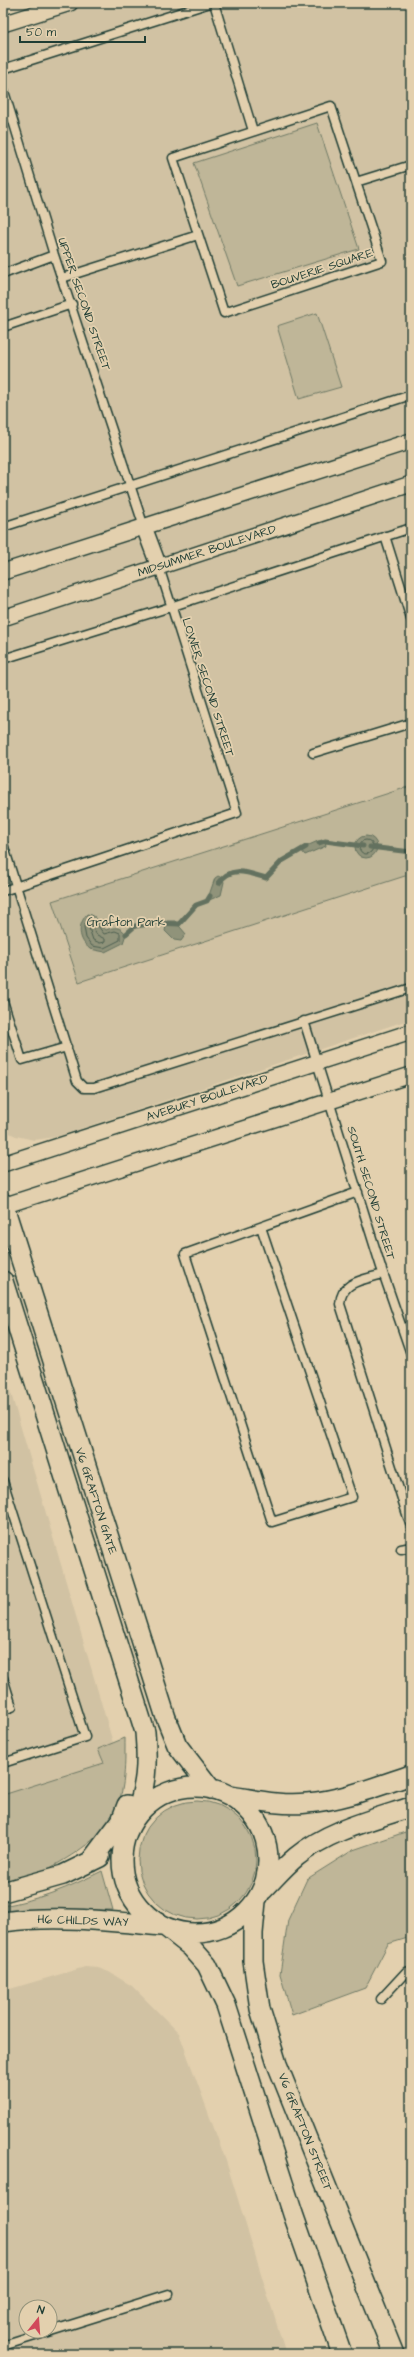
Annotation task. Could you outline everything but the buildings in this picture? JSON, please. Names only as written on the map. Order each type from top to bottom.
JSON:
[{"type":"street","points":[[3,24],[70,3]]},
{"type":"street","points":[[3,572],[411,441]]},
{"type":"street","name":"MIDSUMMER BOULEVARD","points":[[3,618],[411,484]]},
{"type":"street","points":[[144,527],[159,567]]},
{"type":"street","name":"AVEBURY BOULEVARD","points":[[3,1164],[411,1032]]},
{"type":"street","points":[[3,1205],[110,1173],[411,1075]]},
{"type":"street","name":"V6 GRAFTON GATE","points":[[3,1205],[166,1718],[177,1745],[211,1789]]},
{"type":"street","name":"V6 GRAFTON GATE","points":[[5,1288],[137,1701],[145,1732],[148,1766],[136,1818]]},
{"type":"street","points":[[90,1862],[120,1821],[129,1800],[134,1782],[137,1701]]},
{"type":"street","points":[[3,1892],[63,1875],[110,1852],[126,1836],[136,1818],[150,1802],[169,1792],[190,1787],[211,1789],[230,1796],[277,1803],[307,1803],[345,1796],[406,1777]]},
{"type":"street","points":[[230,1796],[248,1809],[261,1828],[267,1849],[268,1871],[259,1897]]},
{"type":"street","points":[[165,1927],[187,1933],[207,1932],[220,1928],[243,1916],[296,1857],[326,1837],[355,1825],[410,1807]]},
{"type":"street","points":[[126,1836],[122,1856],[124,1878],[132,1897],[145,1914],[191,1947],[207,1965],[229,2017],[342,2354]]},
{"type":"street","name":"V6 GRAFTON STREET","points":[[259,1897],[252,1934],[252,1961],[260,2009],[277,2064],[394,2354]]},
{"type":"street","name":"H6 CHILDS WAY","points":[[3,1922],[29,1919],[92,1919],[165,1927]]},
{"type":"lane","points":[[3,69],[210,3]]},
{"type":"lane","points":[[214,3],[253,131]]},
{"type":"lane","name":"UPPER SECOND STREET","points":[[3,88],[54,255],[72,304],[132,485],[144,527]]},
{"type":"lane","name":"BOUVERIE SQUARE","points":[[331,106],[382,262],[224,313],[173,158],[253,131],[331,106]]},
{"type":"lane","points":[[356,182],[411,165]]},
{"type":"lane","points":[[62,278],[198,235]]},
{"type":"lane","points":[[3,274],[54,255]]},
{"type":"lane","points":[[3,327],[72,304]]},
{"type":"lane","points":[[3,527],[411,395]]},
{"type":"lane","points":[[3,659],[170,607],[411,528]]},
{"type":"lane","points":[[385,536],[411,619]]},
{"type":"lane","name":"LOWER SECOND STREET","points":[[17,886],[236,813],[170,607],[159,567]]},
{"type":"lane","points":[[313,752],[411,723]]},
{"type":"lane","points":[[3,844],[77,1081],[84,1088],[94,1088],[411,988]]},
{"type":"lane","points":[[3,891],[17,886]]},
{"type":"lane","points":[[3,1001],[22,1060],[67,1047]]},
{"type":"lane","name":"SOUTH SECOND STREET","points":[[304,1021],[383,1274],[411,1354]]},
{"type":"lane","points":[[261,1226],[352,1497],[272,1522],[185,1254],[261,1226],[358,1192]]},
{"type":"lane","points":[[383,1274],[346,1287],[340,1295],[340,1304],[411,1527]]},
{"type":"lane","points":[[3,1481],[85,1737],[3,1763]]},
{"type":"lane","points":[[401,1549],[411,1547]]},
{"type":"lane","points":[[3,1678],[12,1707],[3,1710]]},
{"type":"lane","points":[[381,1999],[406,1972],[411,1971]]},
{"type":"lane","points":[[3,2346],[169,2294]]},
{"type":"shaded area","points":[[80,3],[411,3],[411,1019],[56,1137],[34,1140],[16,1136],[3,1130],[3,28]]},
{"type":"shaded area","points":[[3,1366],[118,1760],[3,1798]]},
{"type":"shaded area","points":[[85,1967],[98,1968],[109,1972],[132,1986],[179,2033],[226,2161],[286,2354],[3,2354],[3,1991]]},
{"type":"green space","points":[[317,123],[359,249],[237,286],[194,163]]},
{"type":"green space","points":[[317,313],[341,387],[299,399],[277,326]]},
{"type":"green space","name":"Grafton Park","points":[[411,786],[411,874],[79,982],[52,901]]},
{"type":"green space","points":[[125,1738],[124,1771],[121,1793],[114,1814],[103,1830],[87,1845],[47,1870],[3,1883],[3,1795],[104,1763],[98,1749]]},
{"type":"green space","points":[[197,1801],[220,1805],[239,1818],[252,1837],[256,1860],[252,1883],[239,1902],[220,1915],[197,1919],[174,1915],[155,1902],[142,1883],[138,1860],[142,1837],[155,1818],[174,1805]]},
{"type":"green space","points":[[411,1830],[411,1937],[388,1944],[365,1988],[292,2015],[280,1974],[288,1920],[307,1879],[353,1850]]},
{"type":"green space","points":[[102,1871],[113,1910],[37,1909],[3,1915],[3,1906],[30,1900],[54,1892],[78,1883]]},
{"type":"water","points":[[366,836],[370,837],[376,843],[376,851],[370,857],[366,858],[362,857],[356,851],[355,847],[356,843],[362,837]]},
{"type":"water","points":[[318,841],[325,841],[326,846],[305,855],[300,849]]},
{"type":"water","points":[[218,876],[222,878],[224,882],[221,895],[207,901],[215,878]]},
{"type":"water","points":[[87,914],[94,916],[106,930],[117,928],[124,931],[126,934],[123,943],[105,952],[90,949],[83,941],[80,932],[80,928]]},
{"type":"water","points":[[167,921],[175,921],[186,934],[181,941],[174,940],[165,931]]},
{"type":"waterway","points":[[319,843],[325,841],[363,846]]},
{"type":"waterway","points":[[219,883],[224,877],[234,872],[246,873],[266,878],[282,861],[306,847]]},
{"type":"waterway","points":[[370,847],[411,852]]},
{"type":"waterway","points":[[158,923],[179,924],[196,905],[207,901],[210,896]]},
{"type":"waterway","points":[[126,934],[135,926],[150,924]]}]
